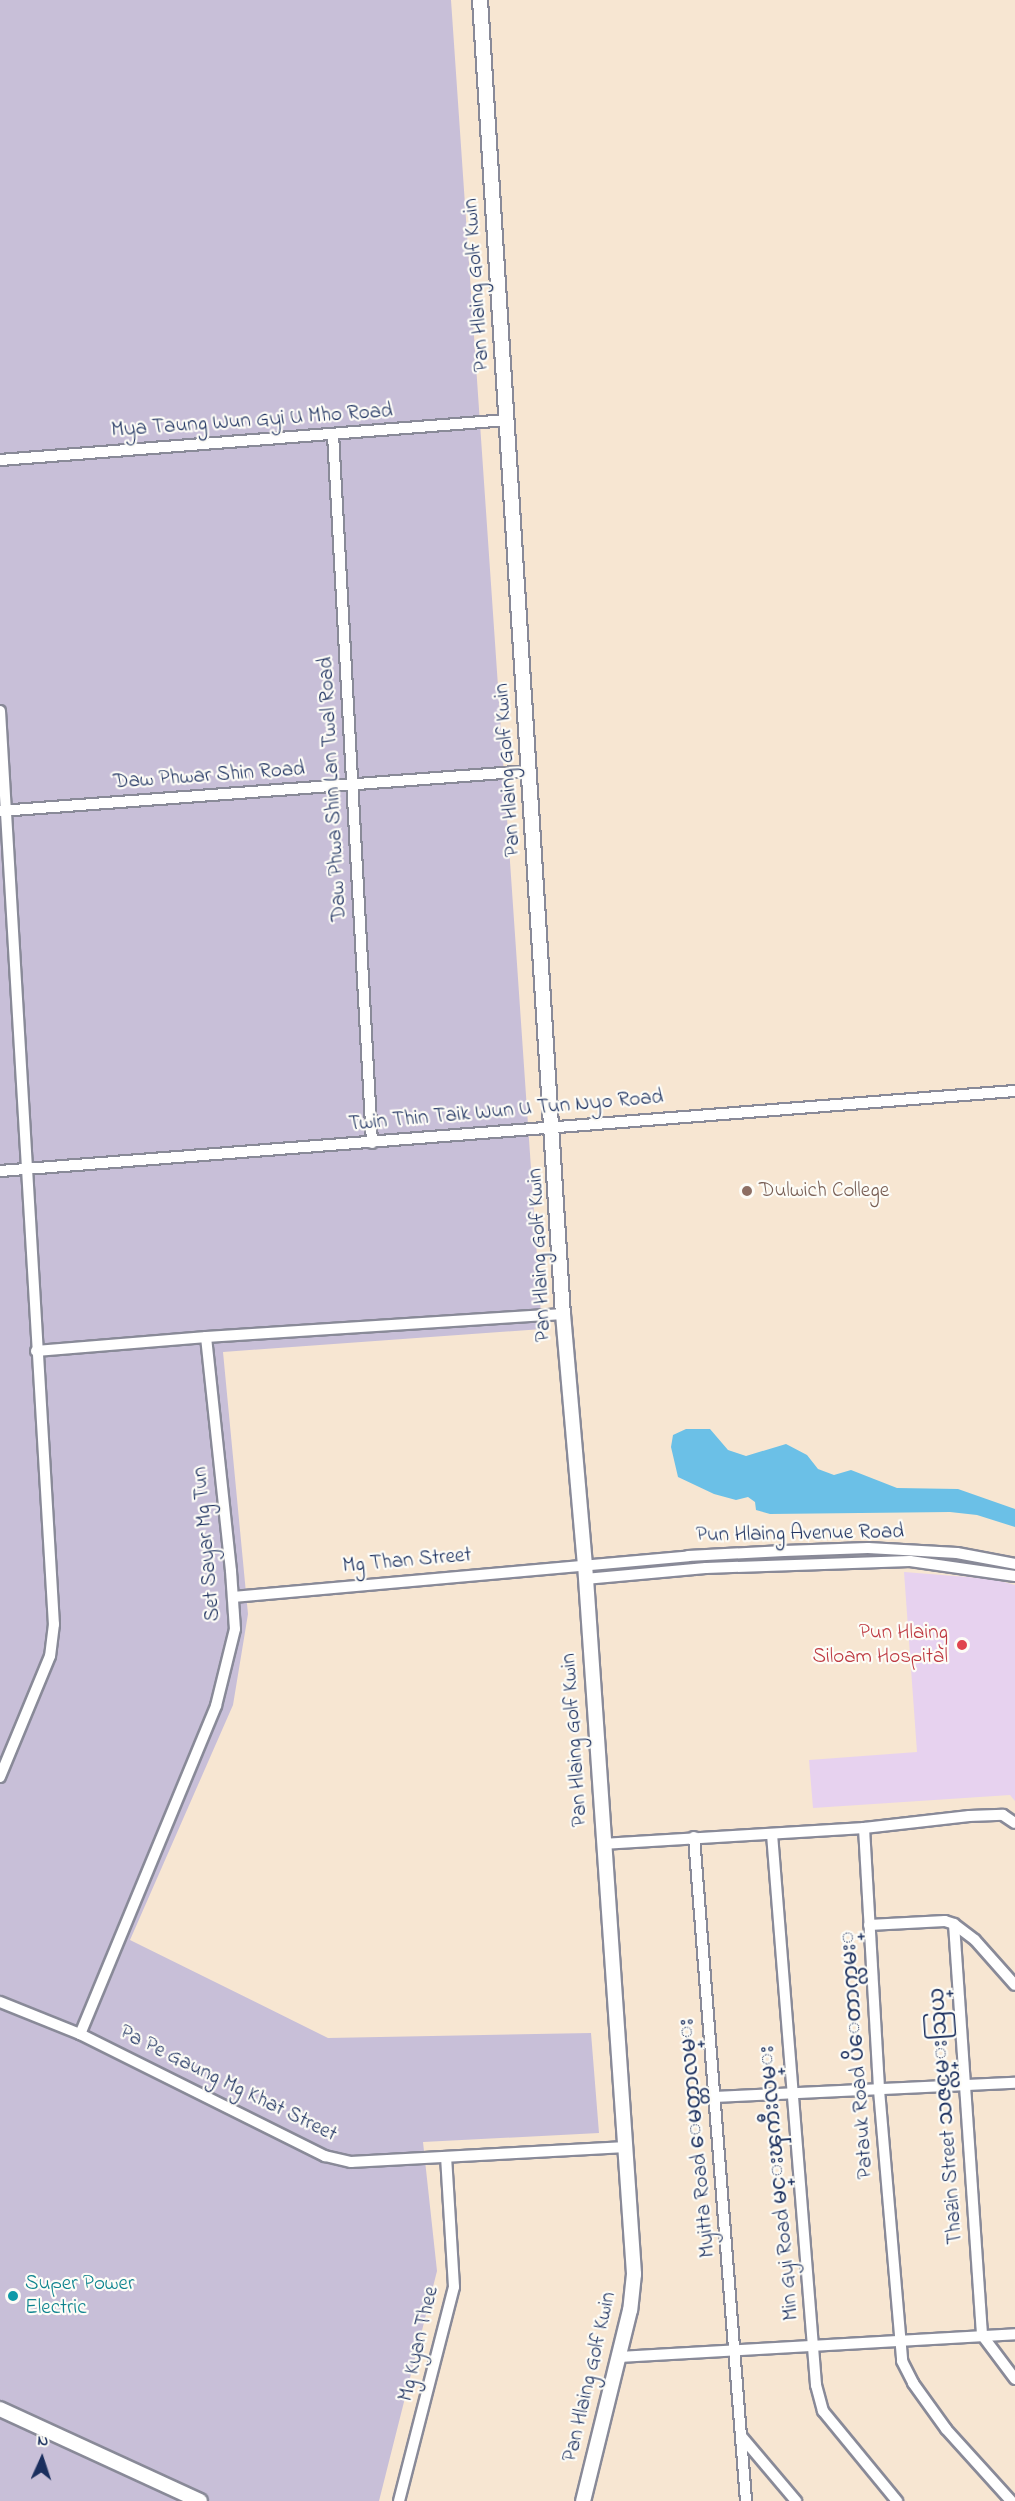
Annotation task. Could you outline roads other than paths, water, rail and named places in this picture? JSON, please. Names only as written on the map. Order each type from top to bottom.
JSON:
[{"type":"street","name":"Pan Hlaing Golf Kwin","points":[[480,0],[553,1125],[563,1314],[585,1564],[634,2274],[619,2357],[583,2501]]},
{"type":"street","name":"Mya Taung Wun Gyi U Mho Road","points":[[0,460],[507,420]]},
{"type":"street","name":"Daw Phwa Shin Lan Twal Road","points":[[333,434],[372,1143]]},
{"type":"street","points":[[0,711],[3,811],[24,1169],[54,1624],[50,1656],[0,1777]]},
{"type":"street","name":"Daw Phwar Shin Road","points":[[3,811],[529,771]]},
{"type":"street","name":"Twin Thin Taik Wun U Tun Nyo Road","points":[[0,1171],[372,1143],[553,1125],[1015,1091]]},
{"type":"street","points":[[36,1351],[206,1337],[563,1314]]},
{"type":"street","name":"Set Sayar Mg Tun","points":[[80,2034],[216,1706],[235,1629],[206,1337]]},
{"type":"street","name":"Pun Hlaing Avenue Road","points":[[585,1564],[868,1548],[957,1553],[1015,1564]]},
{"type":"street","name":"Pun Hlaing Avenue Road","points":[[585,1579],[706,1568],[910,1561],[1015,1576]]},
{"type":"street","name":"Mg Than Street","points":[[233,1597],[585,1564]]},
{"type":"street","points":[[603,1844],[864,1828],[969,1816],[1003,1815],[1015,1823]]},
{"type":"street","name":"Patauk Road ပိေတာက္လမး္","points":[[864,1828],[879,2090],[898,2342],[913,2383],[946,2429],[1011,2501]]},
{"type":"street","name":"Min Gyi Road မင္းၾကီးလမ္း","points":[[772,1834],[816,2385],[823,2411],[897,2501]]},
{"type":"street","name":"Myitta Road ေမတ္တာလမ္း","points":[[694,1837],[746,2501]]},
{"type":"street","points":[[869,1924],[945,1921],[954,1924],[975,1940],[1015,1986]]},
{"type":"street","name":"Thazin Street သဇင္လမ္းသြယ္","points":[[954,1924],[962,2087],[982,2335]]},
{"type":"street","name":"Pa Pe Gaung Mg Khat Street","points":[[0,2002],[80,2034],[325,2156],[351,2162],[626,2147]]},
{"type":"street","points":[[714,2097],[1015,2083]]},
{"type":"street","name":"Mg Kyan Thee","points":[[399,2501],[454,2287],[446,2157]]},
{"type":"street","points":[[619,2357],[1015,2334]]},
{"type":"street","points":[[982,2335],[1015,2379]]},
{"type":"street","points":[[0,2409],[200,2501]]},
{"type":"street","points":[[742,2436],[796,2501]]},
{"type":"water","points":[[686,1429],[710,1429],[728,1450],[746,1456],[786,1444],[807,1455],[818,1469],[834,1475],[851,1470],[897,1488],[958,1489],[1015,1509],[1015,1527],[977,1515],[950,1512],[770,1514],[756,1510],[755,1502],[748,1497],[736,1500],[714,1494],[678,1477],[671,1447],[673,1435]]},
{"type":"place","name":"Dulwich College","points":[[747,1191]]},
{"type":"place","name":"Pun Hlaing Siloam Hospital","points":[[962,1645]]},
{"type":"place","name":"Super Power Electric","points":[[13,2296]]}]
